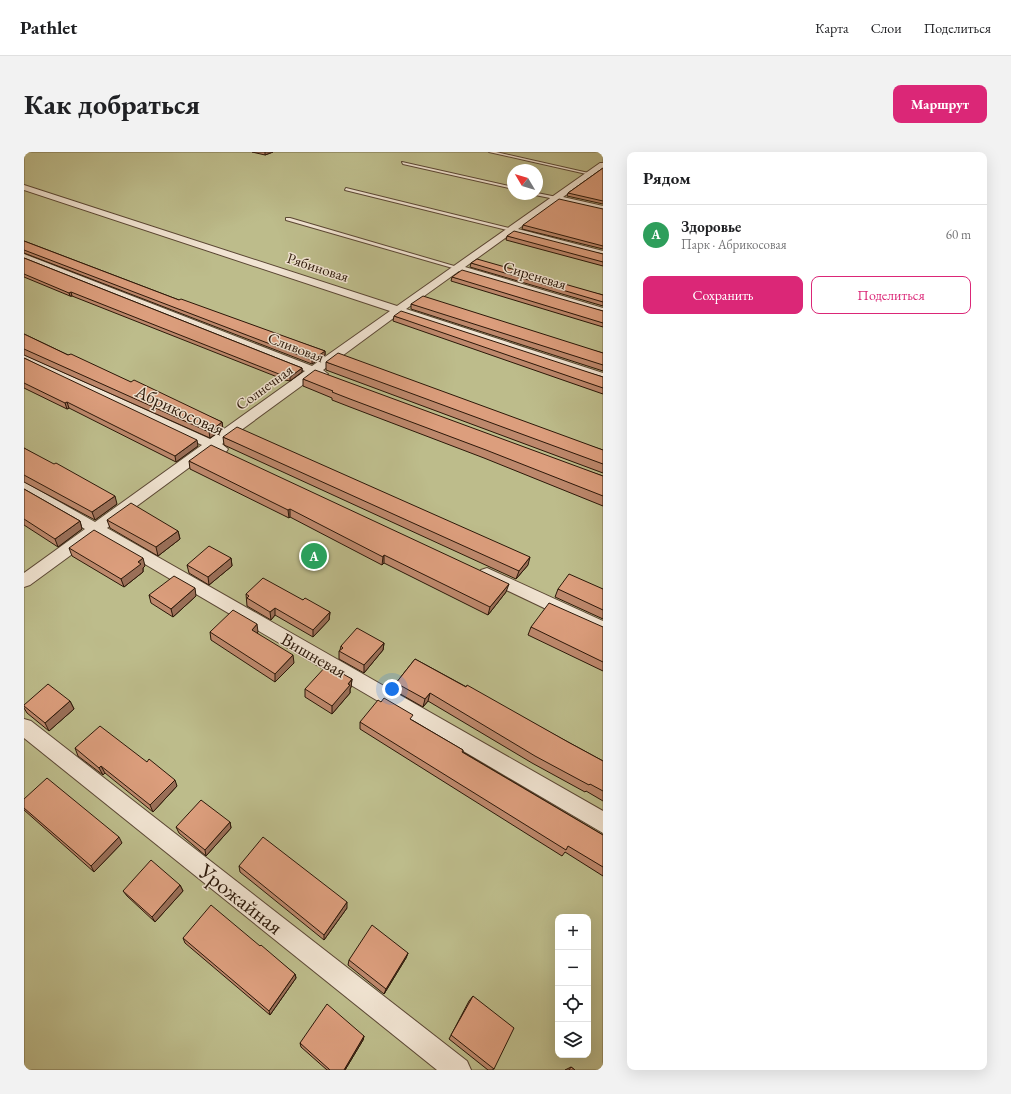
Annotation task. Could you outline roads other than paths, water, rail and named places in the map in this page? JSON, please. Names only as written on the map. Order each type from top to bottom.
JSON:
[{"type":"street","name":"Солнечная","points":[[24,581],[399,309],[603,165]]},
{"type":"street","points":[[591,174],[603,176]]},
{"type":"street","name":"Рябиновая","points":[[24,187],[603,376]]},
{"type":"street","points":[[555,198],[603,209]]},
{"type":"street","points":[[511,230],[603,254]]},
{"type":"street","name":"Сливовая","points":[[24,257],[337,379]]},
{"type":"street","name":"Сиреневая","points":[[458,268],[603,311]]},
{"type":"street","name":"Абрикосовая","points":[[24,358],[234,455]]},
{"type":"street","name":"Вишневая","points":[[24,487],[603,823]]},
{"type":"street","points":[[473,568],[603,629]]},
{"type":"street","name":"Урожайная","points":[[24,727],[458,1070]]},
{"type":"lane","points":[[491,152],[591,174]]},
{"type":"lane","points":[[403,164],[507,187]]},
{"type":"lane","points":[[346,189],[511,230]]},
{"type":"lane","points":[[543,195],[555,198]]},
{"type":"lane","points":[[288,219],[458,268]]},
{"type":"place","name":"Здоровье","points":[[314,556]]}]
